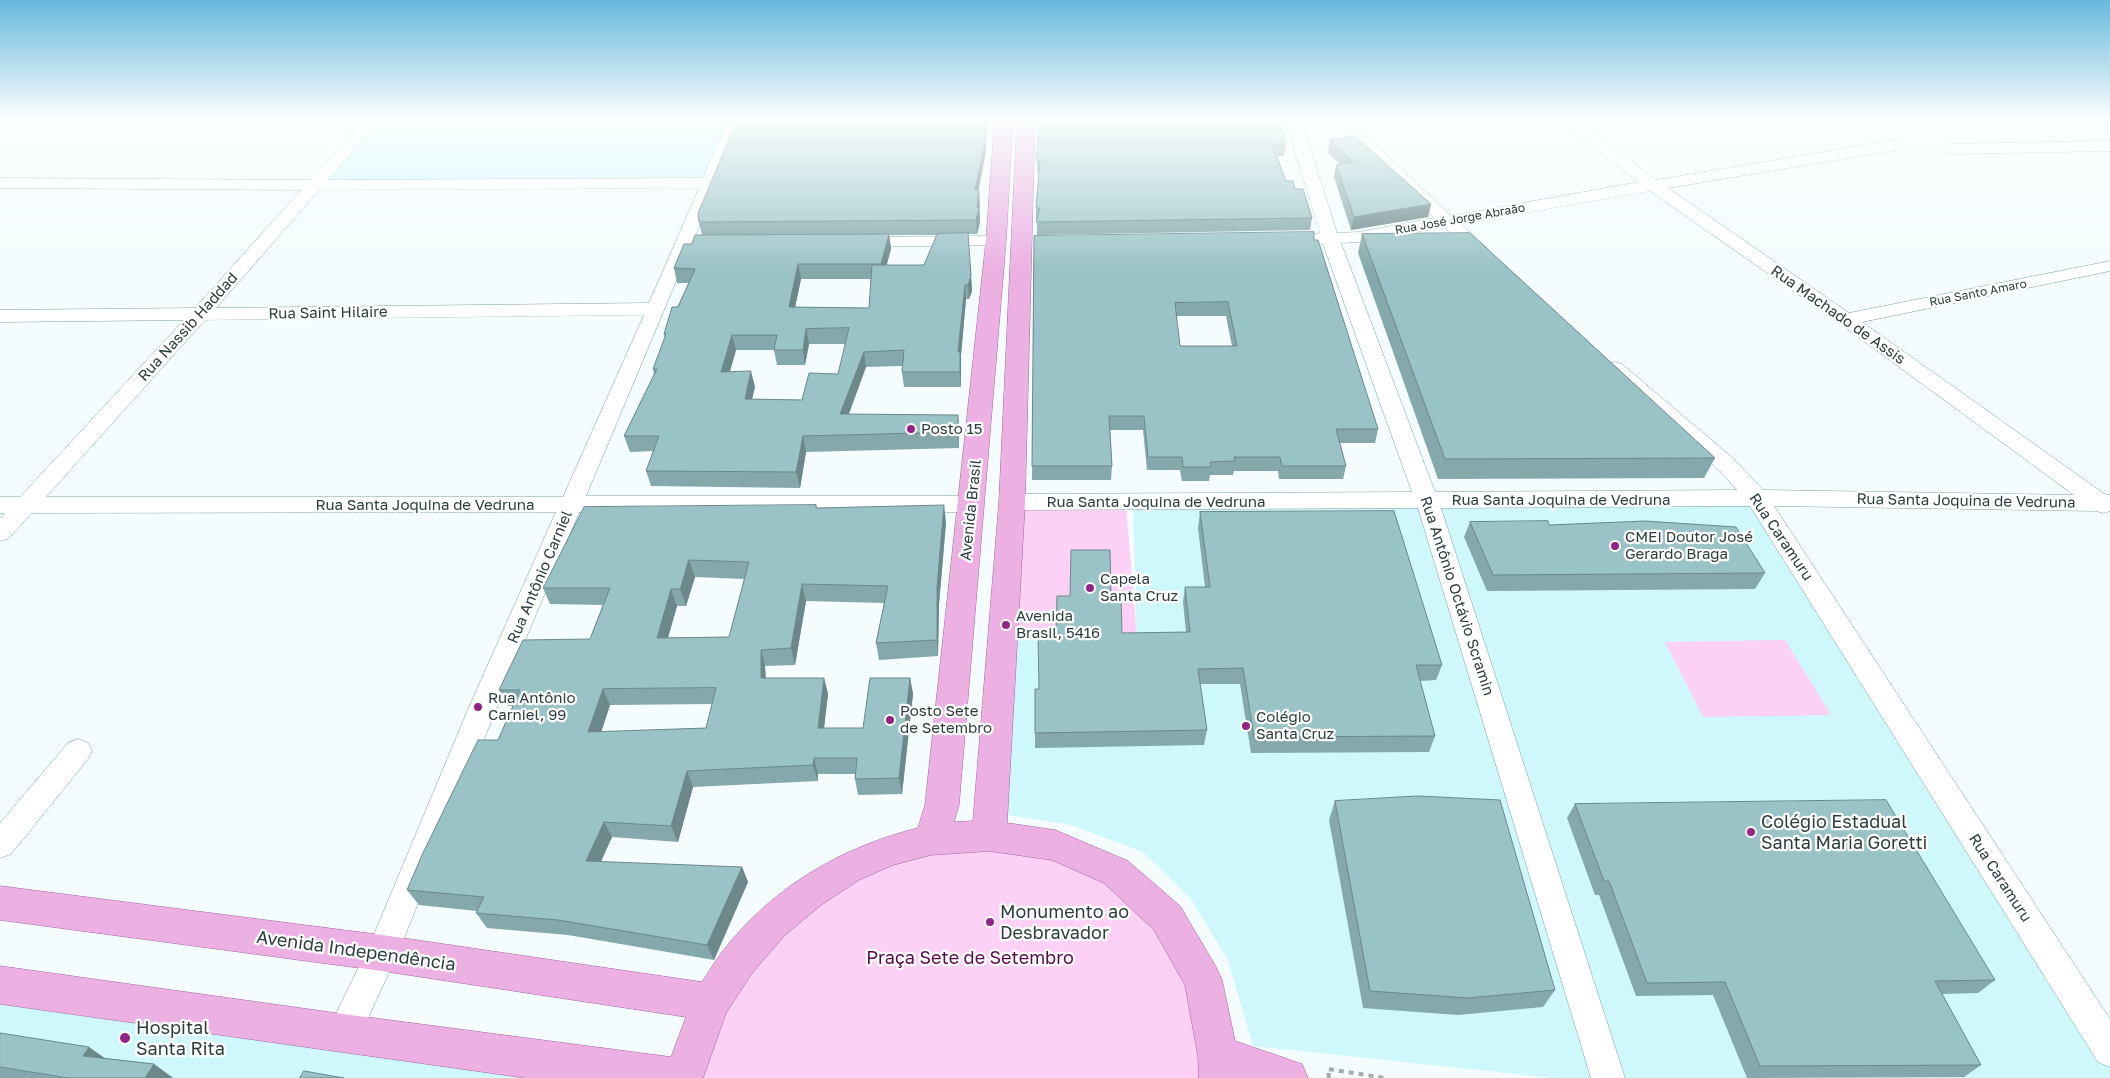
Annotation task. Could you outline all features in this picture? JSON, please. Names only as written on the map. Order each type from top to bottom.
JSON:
[{"type":"main road","name":"Avenida Brasil","points":[[931,840],[942,804],[971,504],[1019,242],[1010,169]]},
{"type":"main road","name":"Avenida Brasil","points":[[988,836],[1012,502],[1019,242],[1023,169]]},
{"type":"main road","points":[[683,1078],[711,1002],[739,960],[772,923],[808,893],[847,868],[888,851],[931,840],[988,836],[1055,845],[1116,872],[1167,918],[1203,980],[1218,1067],[1288,1078]]},
{"type":"main road","name":"Avenida Independência","points":[[0,903],[382,954],[711,1002]]},
{"type":"main road","points":[[0,985],[343,1034],[677,1078]]},
{"type":"street","name":"Rua Nassib Haddad","points":[[0,533],[200,314],[328,169]]},
{"type":"street","name":"Rua Antônio Carniel","points":[[343,1034],[382,954],[483,707],[656,309],[693,243],[709,183],[715,169]]},
{"type":"street","name":"Rua Antônio Octávio Scramin","points":[[1309,169],[1330,238],[1427,500],[1608,1078]]},
{"type":"street","points":[[1393,169],[1448,222],[1500,267]]},
{"type":"street","name":"Rua Machado de Assis","points":[[1632,169],[1846,319],[2107,506]]},
{"type":"street","name":"Rua José Jorge Abraão","points":[[1300,239],[1359,237],[1751,169]]},
{"type":"street","points":[[0,183],[313,186],[709,183]]},
{"type":"street","points":[[840,242],[1019,242]]},
{"type":"street","name":"Rua Santo Amaro","points":[[1846,319],[2110,266]]},
{"type":"street","name":"Rua Saint Hilaire","points":[[0,316],[656,309]]},
{"type":"street","name":"Rua Caramuru","points":[[1596,351],[1728,466],[1757,498],[2110,1050]]},
{"type":"street","name":"Rua Santa Joquina de Vedruna","points":[[1012,502],[1757,498],[2107,506]]},
{"type":"street","name":"Rua Santa Joquina de Vedruna","points":[[0,505],[971,504]]},
{"type":"street","points":[[0,845],[78,751]]},
{"type":"path","points":[[1329,1078],[1328,1068],[1385,1078]]},
{"type":"shaded area","points":[[332,169],[715,169],[711,178],[322,181]]},
{"type":"shaded area","name":"Colégio Estadual Santa Maria Goretti","points":[[1757,498],[2110,1050],[2110,1078],[1608,1078],[1427,501]]},
{"type":"shaded area","name":"Colégio Santa Cruz","points":[[1133,505],[1421,505],[1593,1078],[1554,1078],[1253,1046],[1228,960],[1191,899],[1143,852],[1071,825],[1002,814],[1008,637],[1137,636]]},
{"type":"shaded area","name":"Hospital Santa Rita","points":[[0,1000],[551,1078],[0,1078]]},
{"type":"green space","points":[[1019,505],[1126,505],[1137,637],[1011,634]]},
{"type":"green space","points":[[1785,640],[1831,715],[1703,717],[1665,642]]},
{"type":"green space","name":"Praça Sete de Setembro","points":[[1055,845],[1167,918],[1219,1078],[683,1078],[739,960],[888,851]]},
{"type":"building","points":[[717,169],[979,169],[975,190],[979,190],[977,208],[979,208],[976,220],[699,222],[698,214]]},
{"type":"building","points":[[1039,169],[1282,169],[1286,181],[1293,181],[1295,189],[1303,189],[1312,218],[1036,222],[1040,208],[1036,208]]},
{"type":"building","points":[[1337,169],[1392,169],[1431,204],[1354,217]]},
{"type":"building","points":[[1314,232],[1314,240],[1318,240],[1378,429],[1336,429],[1346,466],[1282,466],[1280,457],[1234,457],[1235,461],[1210,462],[1211,467],[1183,467],[1182,457],[1148,457],[1144,416],[1109,416],[1112,466],[1032,466],[1034,236]],"holes":[[[1228,302],[1237,346],[1180,346],[1175,303]]]},
{"type":"building","points":[[968,233],[971,276],[968,285],[965,285],[958,352],[960,352],[960,372],[902,372],[904,350],[864,352],[840,414],[958,415],[958,432],[803,436],[796,472],[646,471],[659,436],[624,436],[657,369],[653,369],[666,334],[664,334],[672,307],[678,307],[695,269],[674,268],[684,244],[692,244],[695,235],[889,234],[881,264],[798,264],[789,307],[869,308],[872,265],[924,265],[937,234]],"holes":[[[849,328],[838,374],[809,373],[802,400],[745,399],[751,371],[721,372],[732,335],[777,335],[774,350],[803,350],[806,329]]]},
{"type":"building","points":[[1470,233],[1715,458],[1445,459],[1362,234]]},
{"type":"building","points":[[816,505],[816,508],[944,505],[937,587],[937,640],[876,643],[888,586],[802,584],[791,648],[761,650],[761,678],[824,678],[818,728],[863,728],[870,678],[910,678],[899,778],[855,779],[857,758],[814,758],[813,765],[687,771],[671,826],[604,822],[586,861],[742,867],[707,945],[558,920],[476,913],[484,897],[407,890],[478,740],[498,740],[520,690],[499,690],[523,640],[590,639],[610,588],[543,588],[584,507]],"holes":[[[689,560],[749,562],[729,637],[657,638],[671,589],[680,589]],[[716,688],[706,728],[588,732],[603,689]]]},
{"type":"building","points":[[1394,511],[1442,665],[1416,665],[1435,736],[1254,737],[1243,668],[1198,669],[1207,730],[1035,733],[1035,689],[1039,689],[1038,634],[1056,634],[1057,596],[1070,596],[1071,550],[1110,550],[1111,597],[1121,597],[1122,633],[1190,632],[1185,587],[1210,587],[1200,512]]},
{"type":"building","points":[[1548,521],[1549,525],[1645,521],[1736,527],[1765,573],[1493,575],[1470,522]]},
{"type":"building","points":[[1418,796],[1500,800],[1555,990],[1468,998],[1370,991],[1335,801]]},
{"type":"building","points":[[1886,800],[1995,980],[1935,981],[1981,1065],[1760,1066],[1725,982],[1647,983],[1609,881],[1604,881],[1575,804]]},
{"type":"building","points":[[0,1033],[89,1047],[83,1056],[154,1064],[145,1078],[68,1078],[0,1067]]},
{"type":"building","points":[[304,1071],[344,1078],[300,1078]]},
{"type":"place","name":"Posto 15","points":[[911,429]]},
{"type":"place","name":"CMEI Doutor José Gerardo Braga","points":[[1615,546]]},
{"type":"place","name":"Capela Santa Cruz","points":[[1090,588]]},
{"type":"place","name":"Avenida Brasil, 5416","points":[[1006,625]]},
{"type":"place","name":"Rua Antônio Carniel, 99","points":[[478,707]]},
{"type":"place","name":"Posto Sete de Setembro","points":[[890,720]]},
{"type":"place","name":"Colégio Santa Cruz","points":[[1246,726]]},
{"type":"place","name":"Colégio Estadual Santa Maria Goretti","points":[[1751,832]]},
{"type":"place","name":"Monumento ao Desbravador","points":[[990,922]]},
{"type":"place","name":"Hospital Santa Rita","points":[[125,1038]]}]
